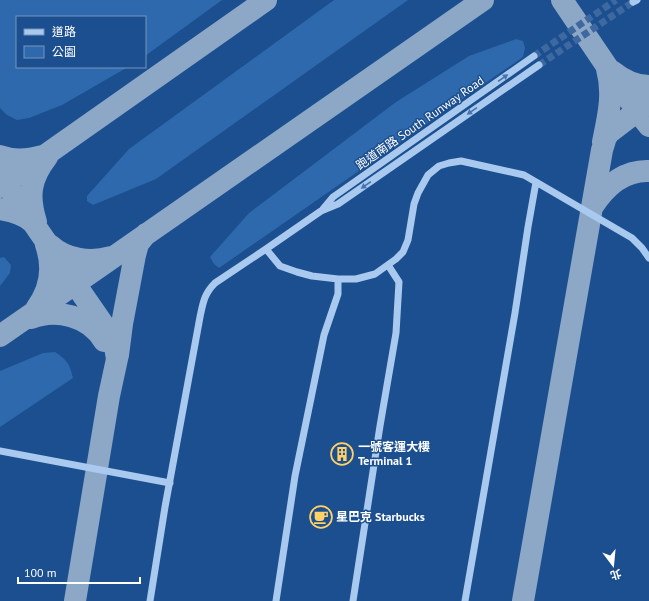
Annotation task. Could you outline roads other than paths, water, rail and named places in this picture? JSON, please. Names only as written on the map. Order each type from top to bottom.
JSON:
[{"type":"lane","name":"跑道南路 South Runway Road","points":[[321,211],[333,197],[534,56]]},
{"type":"lane","name":"跑道南路 South Runway Road","points":[[150,601],[200,317],[208,290],[215,283],[321,211],[338,204],[539,65]]},
{"type":"lane","points":[[266,249],[280,266],[312,276],[338,279],[356,279],[375,274],[403,252],[406,247],[414,204],[422,184],[428,175],[440,166],[449,163],[461,162],[524,176],[536,182],[632,238],[649,258]]},
{"type":"lane","points":[[465,601],[536,182]]},
{"type":"lane","points":[[353,601],[396,333],[399,282],[388,265]]},
{"type":"lane","points":[[276,601],[295,476],[324,335],[338,294],[338,279]]},
{"type":"lane","points":[[0,451],[170,484]]},
{"type":"tunnel","points":[[534,56],[616,0]]},
{"type":"tunnel","points":[[539,65],[633,2]]},
{"type":"place","name":"一號客運大樓 Terminal 1","points":[[342,454]]},
{"type":"place","name":"星巴克 Starbucks","points":[[321,517]]}]
